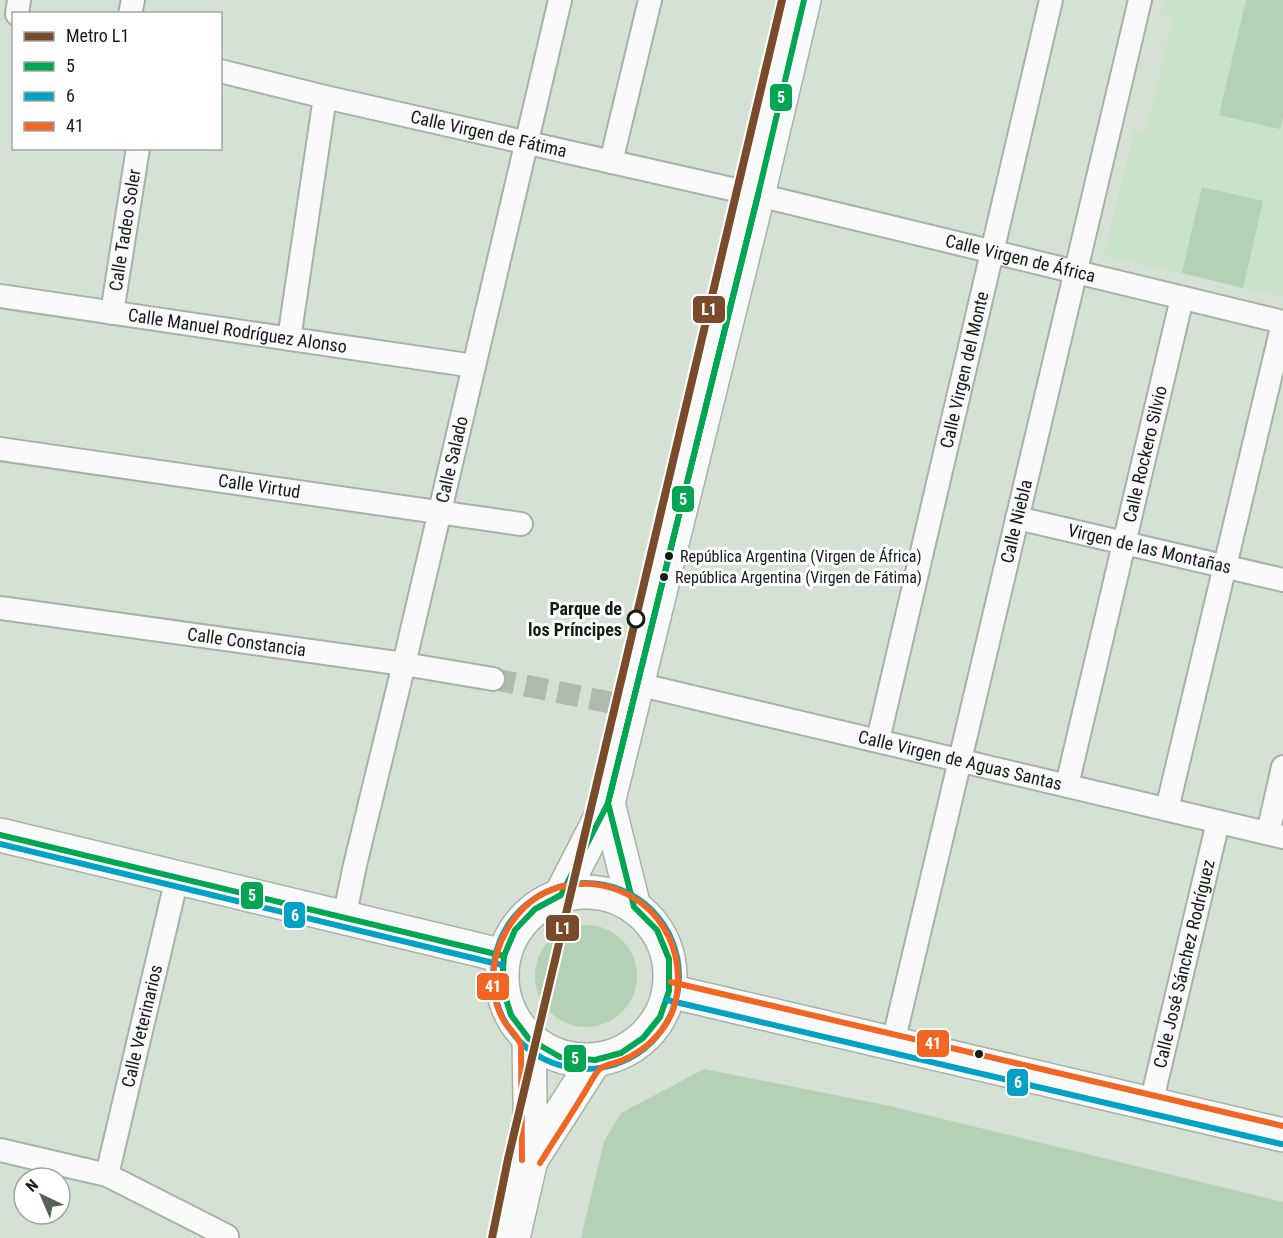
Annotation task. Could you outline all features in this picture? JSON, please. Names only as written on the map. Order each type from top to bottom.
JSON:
[{"type":"main road","points":[[561,895],[608,803],[759,195],[804,0]]},
{"type":"main road","points":[[608,803],[634,907]]},
{"type":"main road","points":[[0,835],[504,956]]},
{"type":"main road","points":[[586,891],[612,895],[634,907],[657,930],[669,959],[669,992],[660,1017],[643,1038],[621,1053],[595,1060],[560,1057],[529,1039],[511,1015],[502,986],[504,956],[515,930],[535,909],[561,895],[586,891]]},
{"type":"main road","points":[[669,992],[1283,1135]]},
{"type":"main road","points":[[513,1238],[531,1160],[529,1039]]},
{"type":"main road","points":[[531,1160],[595,1060]]},
{"type":"street","name":"Calle Salado","points":[[344,918],[354,865],[404,664],[560,0]]},
{"type":"street","points":[[611,162],[650,0]]},
{"type":"street","name":"Calle Virgen del Monte","points":[[878,740],[1051,0]]},
{"type":"street","name":"Calle Niebla","points":[[893,1043],[1140,0]]},
{"type":"street","name":"Calle Virgen de Fátima","points":[[222,72],[324,98],[759,195]]},
{"type":"street","points":[[289,339],[324,98]]},
{"type":"street","name":"Calle Tadeo Soler","points":[[112,313],[138,150]]},
{"type":"street","name":"Calle Virgen de África","points":[[759,195],[1283,323]]},
{"type":"street","name":"Calle Manuel Rodríguez Alonso","points":[[0,296],[474,366]]},
{"type":"street","name":"Calle Rockero Silvio","points":[[1067,785],[1182,298]]},
{"type":"street","points":[[1167,809],[1283,323]]},
{"type":"street","name":"Calle Virtud","points":[[0,449],[520,524]]},
{"type":"street","name":"Virgen de las Montañas","points":[[1017,518],[1283,580]]},
{"type":"street","name":"Calle Constancia","points":[[0,608],[404,664],[493,680]]},
{"type":"street","name":"Calle Virgen de Aguas Santas","points":[[637,684],[1275,835]]},
{"type":"street","points":[[1275,835],[1283,767]]},
{"type":"street","name":"Calle José Sánchez Rodríguez","points":[[1151,1104],[1218,822]]},
{"type":"street","name":"Calle Veterinarios","points":[[107,1175],[177,878]]},
{"type":"street","points":[[0,1150],[107,1175],[227,1236]]},
{"type":"shaded area","points":[[1164,0],[1283,0],[1283,297],[1104,255],[1134,131],[1145,134],[1173,19],[1160,16]]},
{"type":"shaded area","points":[[1246,0],[1283,0],[1283,117],[1280,129],[1219,115]]},
{"type":"shaded area","points":[[1202,187],[1263,201],[1243,288],[1182,273]]},
{"type":"shaded area","points":[[586,925],[605,929],[622,940],[633,957],[637,976],[633,995],[622,1012],[605,1023],[586,1027],[567,1023],[550,1012],[539,995],[535,976],[539,957],[550,940],[567,929]]},
{"type":"shaded area","points":[[704,1069],[890,1106],[1283,1202],[1283,1238],[581,1238],[604,1141],[621,1113]]},
{"type":"tunnel","points":[[493,679],[633,707]]},
{"type":"metro line","name":"L1","points":[[492,1238],[508,1159],[782,0]]},
{"type":"transit line","name":"5","points":[[758,195],[804,0]]},
{"type":"transit line","name":"5","points":[[608,803],[758,195]]},
{"type":"transit line","name":"5","points":[[608,803],[758,195]]},
{"type":"transit line","name":"5","points":[[608,803],[634,907],[657,930],[669,959],[669,991],[660,1017],[643,1038],[621,1053],[595,1060],[560,1057],[529,1039],[511,1015],[502,986],[504,956],[515,930],[535,909],[561,895],[608,803]]},
{"type":"transit line","name":"5","points":[[0,835],[504,956]]},
{"type":"transit line","name":"6","points":[[0,844],[502,965]]},
{"type":"transit line","name":"6","points":[[586,883],[621,890],[652,910],[672,941],[679,976],[672,1011],[652,1042],[621,1062],[586,1069],[551,1062],[520,1042],[500,1011],[493,976],[500,941],[520,910],[551,890],[586,883]]},
{"type":"transit line","name":"41","points":[[522,1160],[521,1046],[517,1037],[503,1020],[495,998],[493,981],[498,951],[511,923],[532,901],[560,887],[580,884],[600,885],[619,890],[636,899],[663,927],[672,945],[677,965],[676,999],[665,1026],[653,1040],[631,1056],[603,1067],[597,1072],[540,1163]]},
{"type":"transit line","name":"41","points":[[671,982],[1283,1126]]},
{"type":"transit line","name":"6","points":[[667,1000],[1281,1144]]},
{"type":"place","name":"República Argentina (Virgen de África)","points":[[669,556]]},
{"type":"place","name":"República Argentina (Virgen de Fátima)","points":[[664,577]]},
{"type":"place","name":"Parque de los Príncipes","points":[[636,619]]}]
